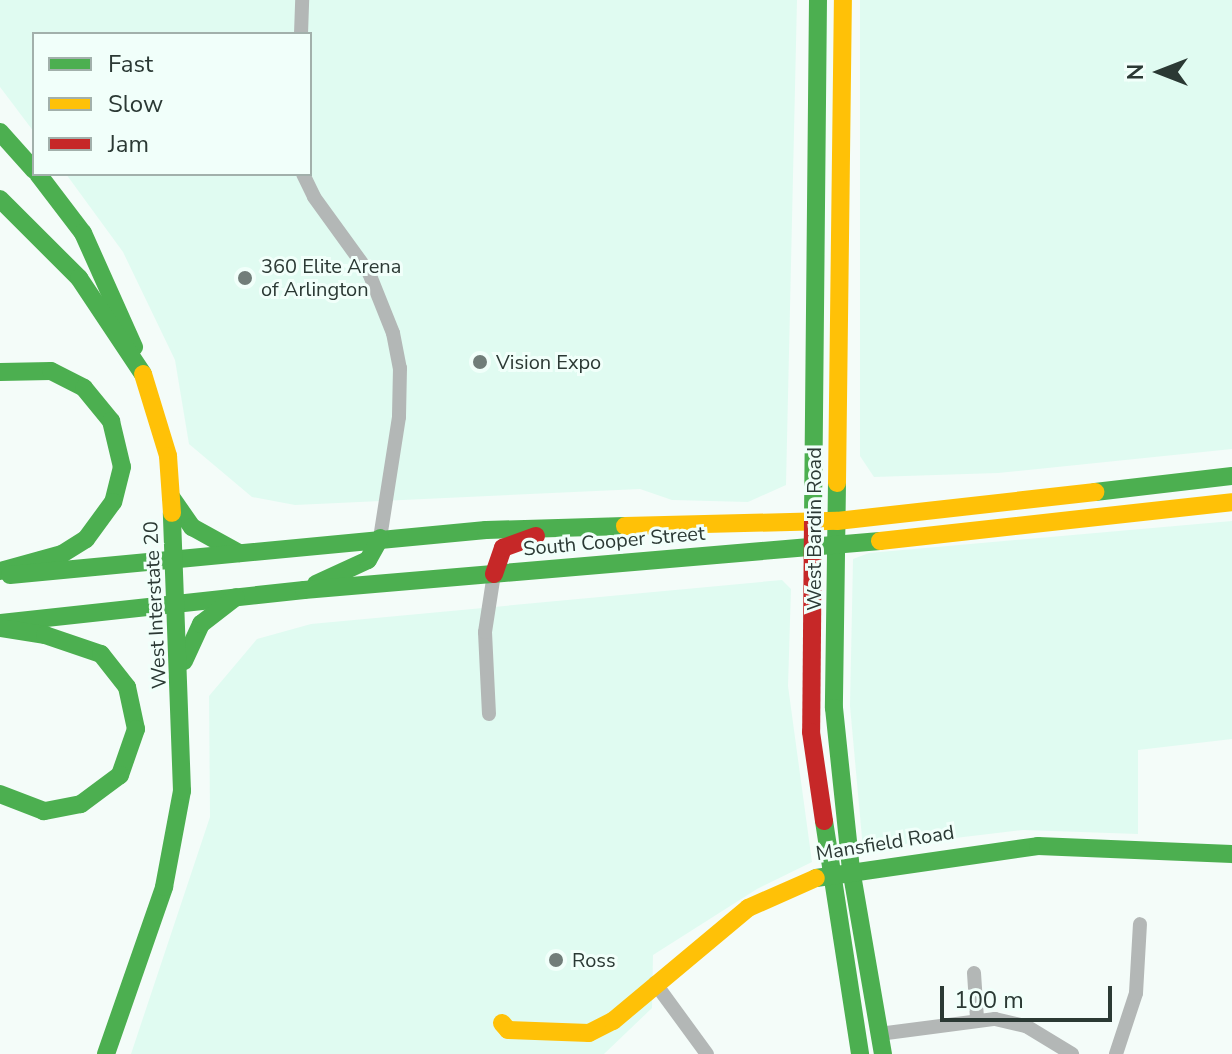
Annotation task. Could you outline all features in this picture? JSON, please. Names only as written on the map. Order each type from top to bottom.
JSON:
[{"type":"main road","name":"West Bardin Road","points":[[818,0],[809,549],[811,732],[830,873],[860,1054]]},
{"type":"main road","name":"West Bardin Road","points":[[843,0],[834,708],[851,869],[883,1054]]},
{"type":"main road","name":"West Interstate 20","points":[[0,132],[32,168]]},
{"type":"main road","name":"West Interstate 20","points":[[39,176],[83,233],[117,300],[162,422],[170,497],[181,674],[182,791],[164,887],[106,1054]]},
{"type":"main road","points":[[0,199],[79,278],[143,374]]},
{"type":"main road","points":[[814,219],[839,218]]},
{"type":"main road","points":[[0,372],[51,371],[84,388],[111,421],[122,467],[113,502],[86,539],[62,554],[0,573]]},
{"type":"main road","name":"South Cooper Street","points":[[0,573],[174,560],[380,538],[593,527],[837,521],[1232,476]]},
{"type":"main road","points":[[170,497],[192,527],[239,553]]},
{"type":"main road","name":"South Cooper Street","points":[[0,625],[237,596],[809,549],[1232,502]]},
{"type":"main road","points":[[494,574],[503,548],[519,539],[593,527]]},
{"type":"main road","points":[[304,590],[368,560],[380,538]]},
{"type":"main road","points":[[181,674],[188,645],[201,624],[237,596]]},
{"type":"main road","points":[[0,625],[70,641],[101,654],[127,687],[136,729],[120,775],[81,804],[44,811],[0,794]]},
{"type":"main road","name":"Mansfield Road","points":[[502,1023],[508,1030],[589,1033],[613,1021],[748,908],[776,892],[830,873],[1038,846],[1232,854]]},
{"type":"street","points":[[301,32],[302,0]]},
{"type":"street","points":[[304,176],[314,197],[369,273],[393,333],[400,368],[399,417],[380,538]]},
{"type":"street","points":[[489,714],[485,632],[494,574]]},
{"type":"street","points":[[1116,1054],[1136,993],[1140,924]]},
{"type":"street","points":[[974,973],[977,1018]]},
{"type":"street","points":[[655,983],[707,1054]]},
{"type":"street","points":[[879,1034],[977,1018],[1026,1026],[1072,1054]]},
{"type":"shaded area","points":[[0,0],[797,0],[786,485],[748,502],[672,500],[640,489],[295,505],[252,497],[189,444],[175,360],[123,252],[67,176],[312,176],[312,32],[32,32],[32,129],[0,87]]},
{"type":"shaded area","points":[[860,0],[1232,0],[1232,449],[998,473],[874,477],[860,456]]},
{"type":"shaded area","points":[[1232,521],[1232,739],[1138,750],[1138,834],[1023,830],[863,849],[850,706],[853,559],[869,553]]},
{"type":"shaded area","points":[[782,580],[791,589],[788,686],[812,862],[757,889],[653,955],[652,1008],[604,1054],[131,1054],[210,817],[209,696],[257,639],[311,624]]},
{"type":"traffic: fast","points":[[813,519],[818,0]]},
{"type":"traffic: fast","points":[[0,132],[32,168]]},
{"type":"traffic: fast","points":[[40,176],[83,233],[134,347]]},
{"type":"traffic: fast","points":[[0,199],[79,278],[143,374]]},
{"type":"traffic: fast","points":[[0,372],[51,371],[84,388],[111,421],[122,467],[113,502],[86,539],[62,554],[0,571]]},
{"type":"traffic: fast","points":[[1095,492],[1232,476]]},
{"type":"traffic: fast","points":[[837,483],[834,708],[851,869],[883,1054]]},
{"type":"traffic: fast","points":[[171,497],[192,527],[239,553]]},
{"type":"traffic: fast","points":[[106,1054],[164,887],[182,791],[172,513]]},
{"type":"traffic: fast","points":[[10,575],[486,530],[625,526]]},
{"type":"traffic: fast","points":[[316,584],[368,560],[380,538]]},
{"type":"traffic: fast","points":[[0,623],[304,590],[880,541]]},
{"type":"traffic: fast","points":[[184,661],[201,624],[236,597]]},
{"type":"traffic: fast","points":[[0,628],[45,635],[101,654],[127,687],[136,729],[120,775],[81,804],[44,811],[0,794]]},
{"type":"traffic: fast","points":[[824,821],[860,1054]]},
{"type":"traffic: fast","points":[[816,878],[1038,846],[1232,854]]},
{"type":"traffic: slow","points":[[837,483],[843,0]]},
{"type":"traffic: slow","points":[[143,374],[168,456],[172,513]]},
{"type":"traffic: slow","points":[[625,526],[837,521],[1095,492]]},
{"type":"traffic: slow","points":[[880,541],[1232,502]]},
{"type":"traffic: slow","points":[[502,1023],[508,1030],[589,1033],[613,1021],[748,908],[816,878]]},
{"type":"traffic: jam","points":[[813,519],[811,732],[824,821]]},
{"type":"traffic: jam","points":[[494,574],[503,548],[536,536]]},
{"type":"place","name":"360 Elite Arena of Arlington","points":[[245,278]]},
{"type":"place","name":"Vision Expo","points":[[480,362]]},
{"type":"place","name":"Ross","points":[[556,960]]}]
